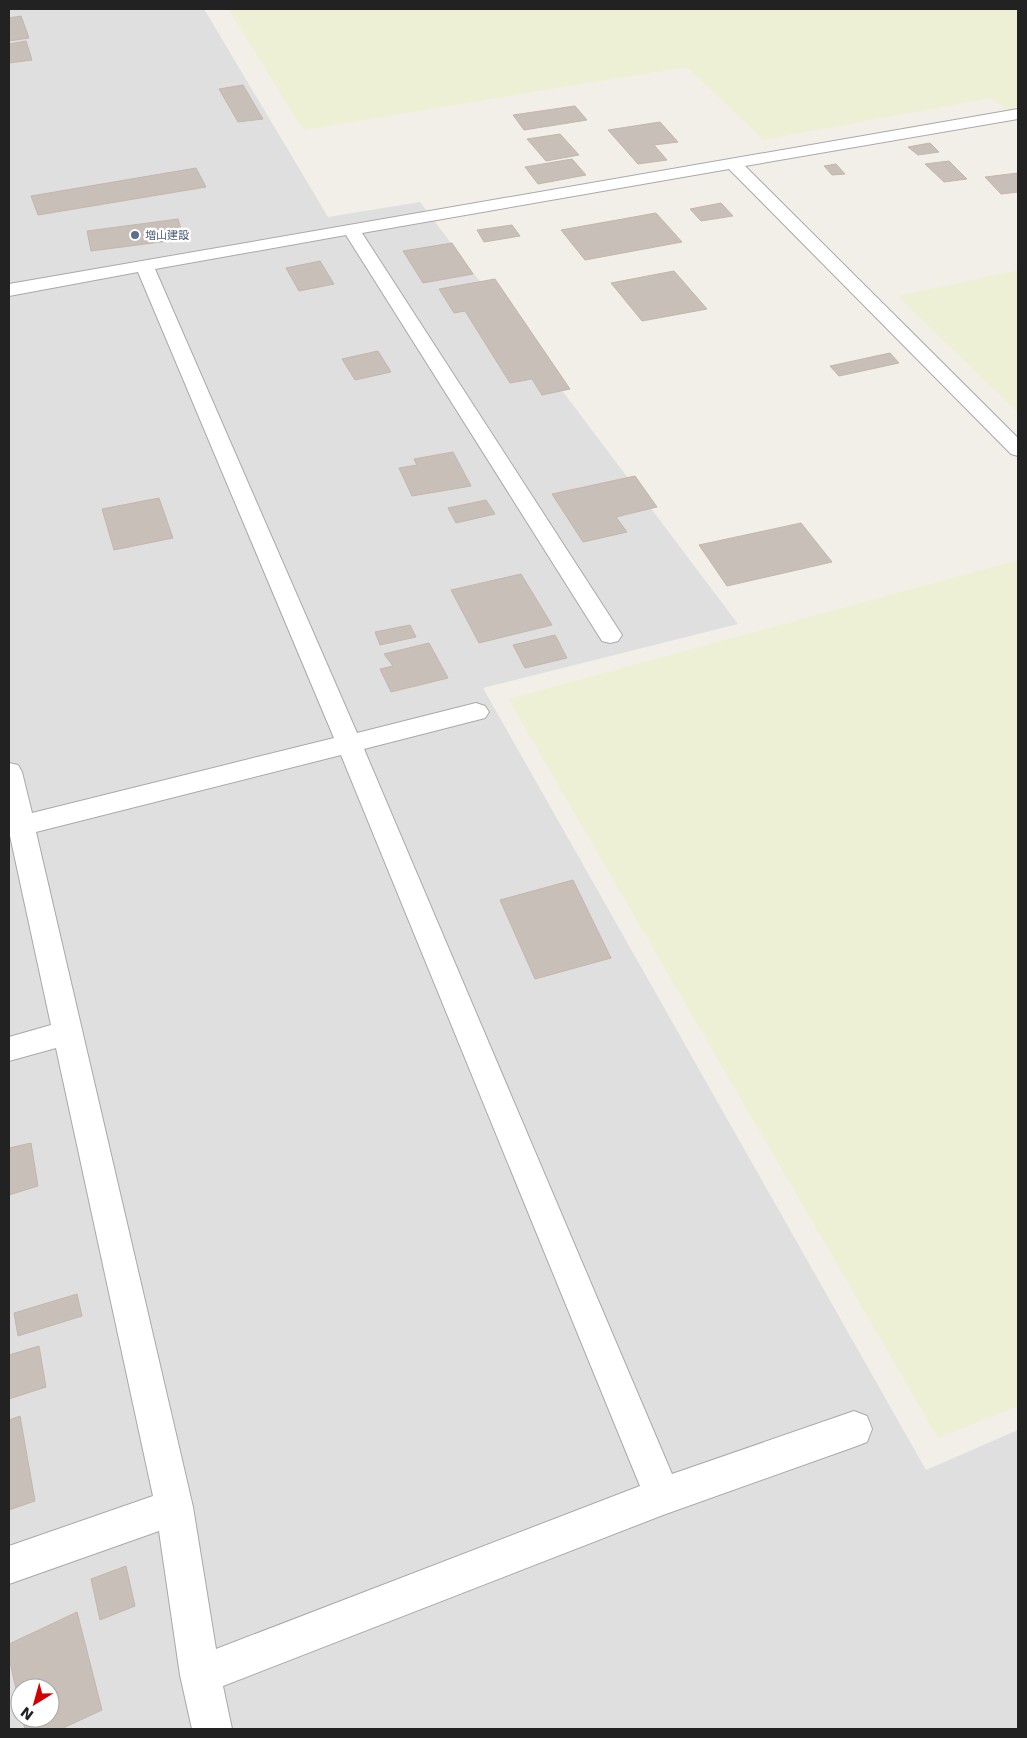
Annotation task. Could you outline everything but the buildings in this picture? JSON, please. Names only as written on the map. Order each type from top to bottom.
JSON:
[{"type":"street","points":[[9,290],[1018,114]]},
{"type":"street","points":[[732,163],[1018,450]]},
{"type":"street","points":[[351,229],[610,635]]},
{"type":"street","points":[[144,265],[349,743],[663,1496]]},
{"type":"street","points":[[20,826],[476,712]]},
{"type":"street","points":[[9,772],[66,1033],[174,1507],[200,1675],[212,1729]]},
{"type":"street","points":[[9,1049],[66,1033]]},
{"type":"street","points":[[200,1675],[663,1496],[854,1429]]},
{"type":"street","points":[[9,1565],[174,1507]]},
{"type":"shaded area","points":[[9,9],[204,9],[328,217],[420,202],[738,624],[483,688],[926,1470],[1018,1430],[1018,1729],[9,1729]]},
{"type":"green space","points":[[228,9],[1018,9],[1018,119],[991,98],[763,140],[687,67],[303,130]]},
{"type":"green space","points":[[1018,270],[1018,413],[898,296]]},
{"type":"green space","points":[[1018,560],[1018,1406],[938,1438],[508,699]]},
{"type":"place","name":"増山建設","points":[[135,235]]}]
